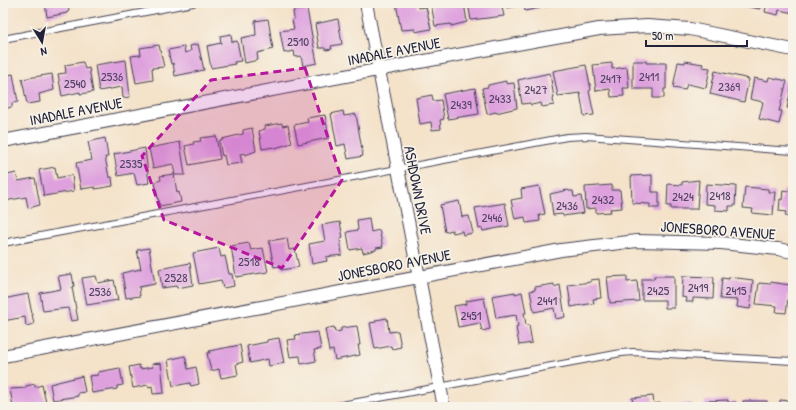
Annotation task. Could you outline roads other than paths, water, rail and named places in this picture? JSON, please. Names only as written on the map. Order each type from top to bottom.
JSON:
[{"type":"street","name":"ASHDOWN DRIVE","points":[[366,3],[444,407]]},
{"type":"street","name":"INADALE AVENUE","points":[[3,141],[599,29],[647,26],[690,29],[793,50]]},
{"type":"street","name":"JONESBORO AVENUE","points":[[3,356],[561,250],[637,241],[721,243],[793,252]]},
{"type":"lane","points":[[3,39],[193,3]]},
{"type":"lane","points":[[3,243],[567,137],[586,136],[681,144],[755,147],[793,151]]},
{"type":"lane","points":[[331,407],[622,352],[793,361]]}]
